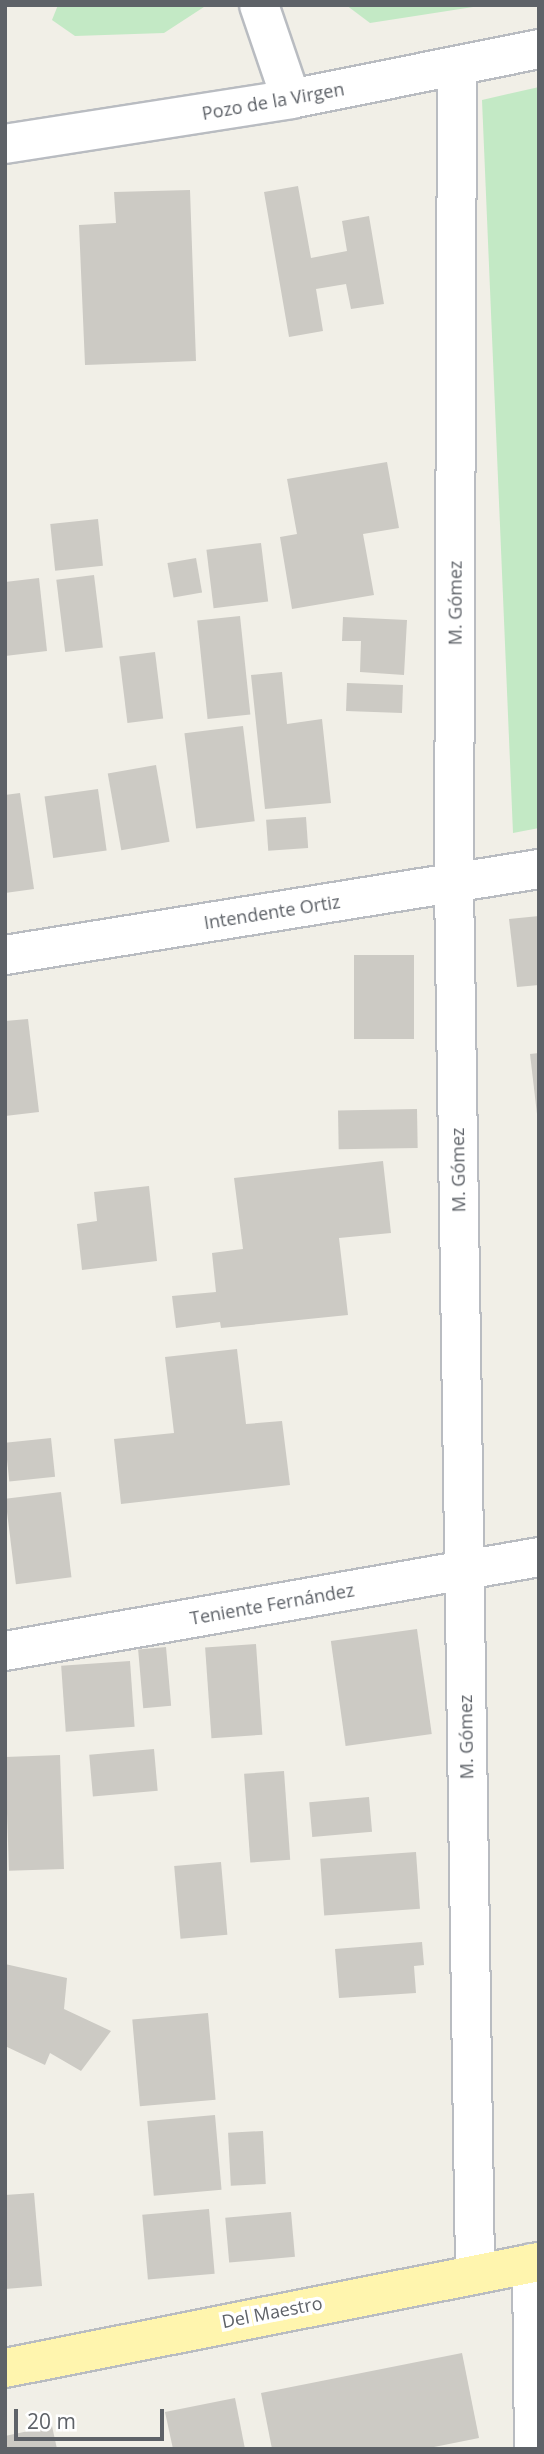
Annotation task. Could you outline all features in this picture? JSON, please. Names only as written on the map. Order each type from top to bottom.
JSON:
[{"type":"main road","name":"Del Maestro","points":[[5,2368],[535,2262]]},
{"type":"street","points":[[259,5],[291,99]]},
{"type":"street","name":"Pozo de la Virgen","points":[[5,144],[291,99],[539,50]]},
{"type":"street","name":"M. Gómez","points":[[457,67],[454,884],[475,2274]]},
{"type":"street","name":"Intendente Ortiz","points":[[5,955],[539,869]]},
{"type":"street","name":"Teniente Fernández","points":[[5,1651],[539,1557]]},
{"type":"street","points":[[534,2449],[535,2262]]},
{"type":"green space","points":[[58,5],[207,5],[164,33],[75,36],[52,20]]},
{"type":"green space","points":[[346,5],[486,5],[370,23]]},
{"type":"green space","points":[[539,87],[539,828],[513,833],[482,100]]},
{"type":"building","points":[[298,186],[311,258],[347,251],[342,221],[369,216],[384,304],[351,309],[346,284],[316,289],[323,331],[289,337],[264,192]]},
{"type":"building","points":[[190,190],[196,361],[85,365],[79,225],[116,223],[114,192]]},
{"type":"building","points":[[387,462],[399,528],[363,534],[374,595],[292,609],[280,537],[297,534],[287,479]]},
{"type":"building","points":[[98,519],[103,566],[55,571],[50,524]]},
{"type":"building","points":[[261,543],[268,602],[214,608],[206,550]]},
{"type":"building","points":[[196,558],[202,592],[174,598],[167,563]]},
{"type":"building","points":[[94,575],[103,647],[65,652],[56,580]]},
{"type":"building","points":[[39,578],[47,651],[5,656],[5,582]]},
{"type":"building","points":[[240,616],[250,714],[208,719],[197,620]]},
{"type":"building","points":[[343,617],[407,620],[404,675],[360,672],[361,641],[342,641]]},
{"type":"building","points":[[155,652],[163,719],[127,723],[119,656]]},
{"type":"building","points":[[282,672],[287,724],[322,719],[331,803],[265,809],[251,675]]},
{"type":"building","points":[[347,683],[403,685],[402,713],[346,711]]},
{"type":"building","points":[[243,726],[255,821],[196,828],[184,733]]},
{"type":"building","points":[[156,765],[170,842],[121,850],[108,774]]},
{"type":"building","points":[[98,789],[107,850],[53,858],[45,797]]},
{"type":"building","points":[[20,793],[34,889],[5,893],[5,795]]},
{"type":"building","points":[[306,817],[308,848],[268,851],[266,820]]},
{"type":"building","points":[[539,916],[539,985],[517,987],[509,919]]},
{"type":"building","points":[[354,955],[414,955],[414,1039],[354,1039]]},
{"type":"building","points":[[28,1019],[39,1112],[5,1116],[5,1021]]},
{"type":"building","points":[[539,1053],[539,1114],[537,1114],[530,1054]]},
{"type":"building","points":[[417,1109],[418,1148],[339,1149],[338,1110]]},
{"type":"building","points":[[383,1161],[391,1233],[339,1238],[348,1315],[221,1328],[220,1322],[176,1328],[172,1296],[216,1292],[212,1253],[243,1249],[234,1178]]},
{"type":"building","points":[[149,1186],[157,1261],[82,1270],[77,1224],[97,1221],[94,1192]]},
{"type":"building","points":[[237,1349],[246,1424],[282,1421],[290,1485],[121,1504],[114,1439],[174,1433],[165,1357]]},
{"type":"building","points":[[51,1438],[55,1477],[9,1482],[5,1443]]},
{"type":"building","points":[[61,1492],[71,1577],[16,1584],[5,1499]]},
{"type":"building","points":[[417,1629],[432,1734],[346,1746],[331,1641]]},
{"type":"building","points":[[256,1644],[262,1735],[211,1738],[205,1648]]},
{"type":"building","points":[[166,1647],[171,1706],[143,1708],[138,1649]]},
{"type":"building","points":[[130,1661],[135,1727],[66,1732],[61,1666]]},
{"type":"building","points":[[154,1749],[158,1791],[93,1797],[89,1755]]},
{"type":"building","points":[[60,1755],[64,1869],[9,1871],[5,1757]]},
{"type":"building","points":[[284,1771],[290,1860],[250,1863],[244,1774]]},
{"type":"building","points":[[369,1797],[372,1832],[312,1837],[309,1802]]},
{"type":"building","points":[[416,1852],[420,1909],[324,1916],[320,1859]]},
{"type":"building","points":[[221,1862],[227,1935],[181,1939],[174,1866]]},
{"type":"building","points":[[422,1942],[424,1965],[414,1966],[416,1993],[339,1998],[335,1949]]},
{"type":"building","points":[[5,1964],[67,1978],[64,2009],[111,2031],[81,2071],[50,2053],[45,2065],[5,2046]]},
{"type":"building","points":[[208,2013],[216,2100],[140,2106],[132,2020]]},
{"type":"building","points":[[215,2115],[222,2190],[154,2196],[147,2121]]},
{"type":"building","points":[[263,2131],[266,2184],[231,2186],[228,2133]]},
{"type":"building","points":[[34,2193],[42,2286],[5,2289],[5,2195]]},
{"type":"building","points":[[209,2209],[215,2274],[148,2280],[142,2215]]},
{"type":"building","points":[[291,2212],[295,2257],[229,2263],[225,2218]]},
{"type":"building","points":[[462,2353],[479,2438],[424,2449],[272,2449],[261,2393]]},
{"type":"building","points":[[235,2398],[245,2449],[173,2449],[165,2412]]},
{"type":"building","points":[[52,2426],[57,2449],[5,2449],[5,2436]]}]
